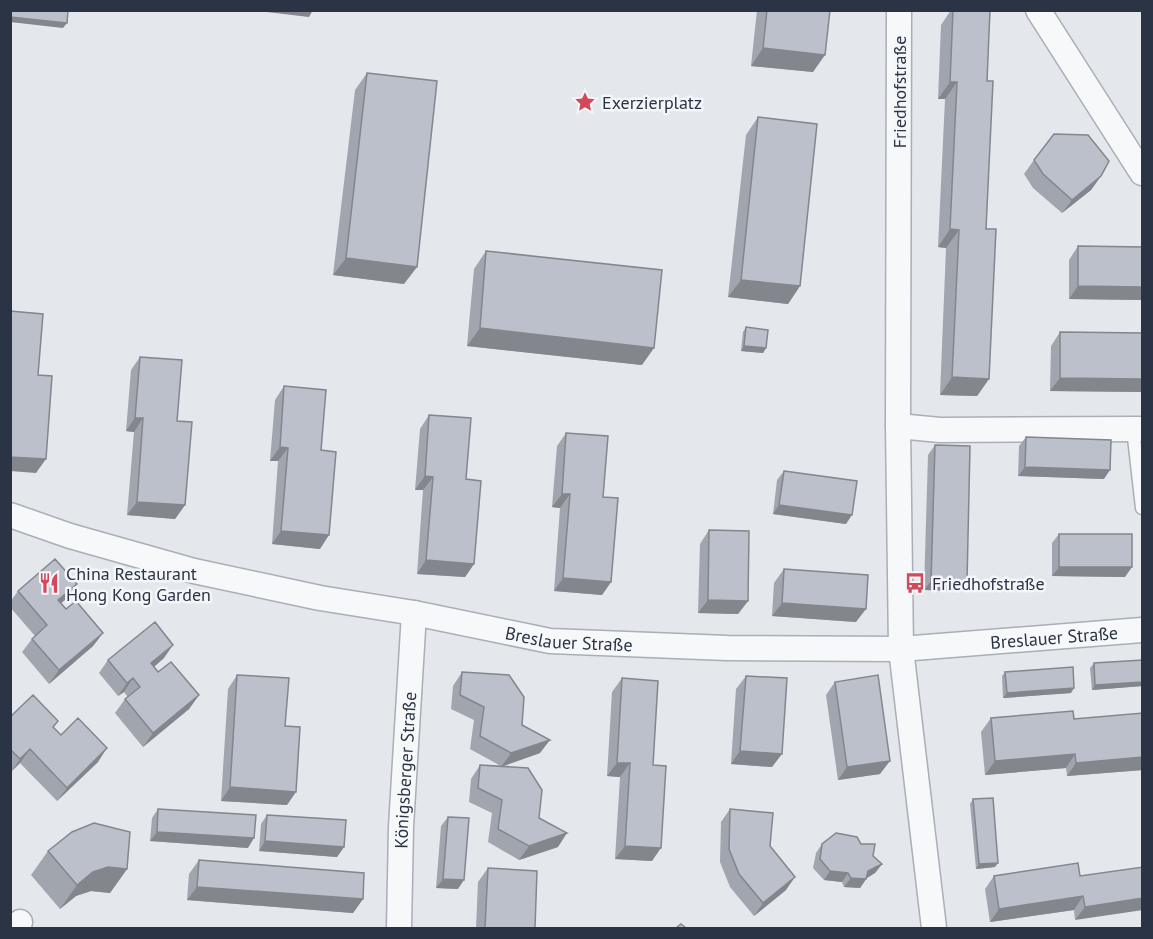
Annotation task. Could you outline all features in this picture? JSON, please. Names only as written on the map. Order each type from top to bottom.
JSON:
[{"type":"street","name":"Friedhofstraße","points":[[899,10],[898,426],[901,649],[934,928]]},
{"type":"street","points":[[1038,10],[1143,173]]},
{"type":"street","points":[[898,426],[939,430],[1138,429]]},
{"type":"street","name":"Breslauer Straße","points":[[10,515],[70,536],[194,571],[320,598],[414,613],[550,641],[727,648],[901,649],[1143,630]]},
{"type":"street","name":"Königsberger Straße","points":[[399,928],[401,827],[414,613]]},
{"type":"lane","points":[[1138,429],[1143,508]]},
{"type":"building","points":[[10,10],[68,10],[67,23],[10,17]]},
{"type":"building","points":[[767,10],[830,10],[825,55],[763,48]]},
{"type":"building","points":[[953,10],[990,10],[987,81],[993,81],[986,229],[996,229],[989,379],[952,377],[959,230],[950,229],[957,82],[950,82]]},
{"type":"building","points":[[367,73],[437,81],[417,267],[346,258]]},
{"type":"building","points":[[758,117],[817,124],[800,286],[741,280]]},
{"type":"building","points":[[1054,134],[1088,135],[1109,161],[1101,176],[1072,200],[1043,174],[1034,160]]},
{"type":"building","points":[[1078,246],[1143,247],[1143,287],[1078,286]]},
{"type":"building","points":[[486,251],[662,270],[654,348],[480,328]]},
{"type":"building","points":[[10,311],[43,314],[38,375],[52,376],[46,459],[10,457]]},
{"type":"building","points":[[746,327],[768,330],[766,348],[744,346]]},
{"type":"building","points":[[1060,332],[1143,333],[1143,379],[1060,378]]},
{"type":"building","points":[[140,357],[182,360],[177,421],[192,422],[185,505],[137,502],[143,418],[135,418]]},
{"type":"building","points":[[284,386],[326,390],[321,450],[336,452],[329,535],[281,531],[288,448],[280,447]]},
{"type":"building","points":[[429,415],[471,418],[466,479],[481,481],[474,564],[426,560],[433,477],[425,476]]},
{"type":"building","points":[[566,433],[608,436],[603,497],[618,498],[611,582],[563,578],[570,494],[562,494]]},
{"type":"building","points":[[1026,437],[1111,440],[1110,470],[1025,467]]},
{"type":"building","points":[[935,445],[970,446],[967,582],[931,581]]},
{"type":"building","points":[[784,471],[857,481],[852,515],[779,505]]},
{"type":"building","points":[[709,530],[749,531],[748,601],[708,600]]},
{"type":"building","points":[[1059,534],[1132,534],[1132,567],[1059,567]]},
{"type":"building","points":[[55,559],[77,584],[58,600],[66,609],[76,601],[103,633],[59,670],[32,639],[47,625],[18,591]]},
{"type":"building","points":[[784,569],[868,575],[866,609],[782,603]]},
{"type":"building","points":[[155,622],[173,645],[151,663],[158,672],[171,662],[199,695],[153,733],[125,699],[140,687],[133,678],[127,683],[108,660]]},
{"type":"building","points":[[1143,660],[1143,682],[1095,685],[1094,663]]},
{"type":"building","points":[[1073,667],[1074,688],[1007,693],[1005,672]]},
{"type":"building","points":[[462,672],[509,675],[524,697],[522,725],[550,740],[511,753],[480,736],[484,707],[460,695]]},
{"type":"building","points":[[237,675],[289,678],[285,726],[300,727],[296,792],[230,787]]},
{"type":"building","points":[[878,675],[890,761],[847,767],[835,682]]},
{"type":"building","points":[[746,676],[787,678],[782,754],[740,751]]},
{"type":"building","points":[[622,678],[658,681],[653,765],[666,766],[661,848],[625,846],[630,763],[617,763]]},
{"type":"building","points":[[33,695],[58,721],[53,727],[61,735],[78,718],[107,748],[67,788],[30,749],[20,759],[10,749],[10,717]]},
{"type":"building","points":[[1073,711],[1074,719],[1143,713],[1143,757],[1076,763],[1075,754],[995,761],[991,718]]},
{"type":"building","points":[[480,765],[528,768],[542,790],[539,818],[567,833],[529,846],[498,829],[502,800],[478,788]]},
{"type":"building","points":[[993,798],[998,863],[979,864],[973,799]]},
{"type":"building","points":[[158,809],[256,815],[254,838],[157,832]]},
{"type":"building","points":[[730,809],[773,813],[770,846],[795,877],[763,903],[739,874],[729,849]]},
{"type":"building","points":[[267,815],[346,820],[344,847],[265,841]]},
{"type":"building","points":[[448,817],[469,818],[464,880],[443,879]]},
{"type":"building","points":[[94,823],[130,832],[127,869],[108,867],[93,872],[77,885],[48,851],[72,832]]},
{"type":"building","points":[[836,833],[857,837],[861,844],[875,844],[873,856],[882,864],[868,871],[866,879],[851,878],[848,873],[830,871],[820,859],[822,844]]},
{"type":"building","points":[[199,860],[364,873],[363,899],[197,887]]},
{"type":"building","points":[[1078,863],[1080,876],[1143,867],[1143,898],[1085,907],[1083,896],[999,909],[994,876]]},
{"type":"building","points":[[488,868],[537,871],[535,928],[485,928]]},
{"type":"place","name":"Exerzierplatz","points":[[585,102]]},
{"type":"place","name":"China Restaurant Hong Kong Garden","points":[[49,583]]},
{"type":"place","name":"Friedhofstraße","points":[[915,583]]}]
